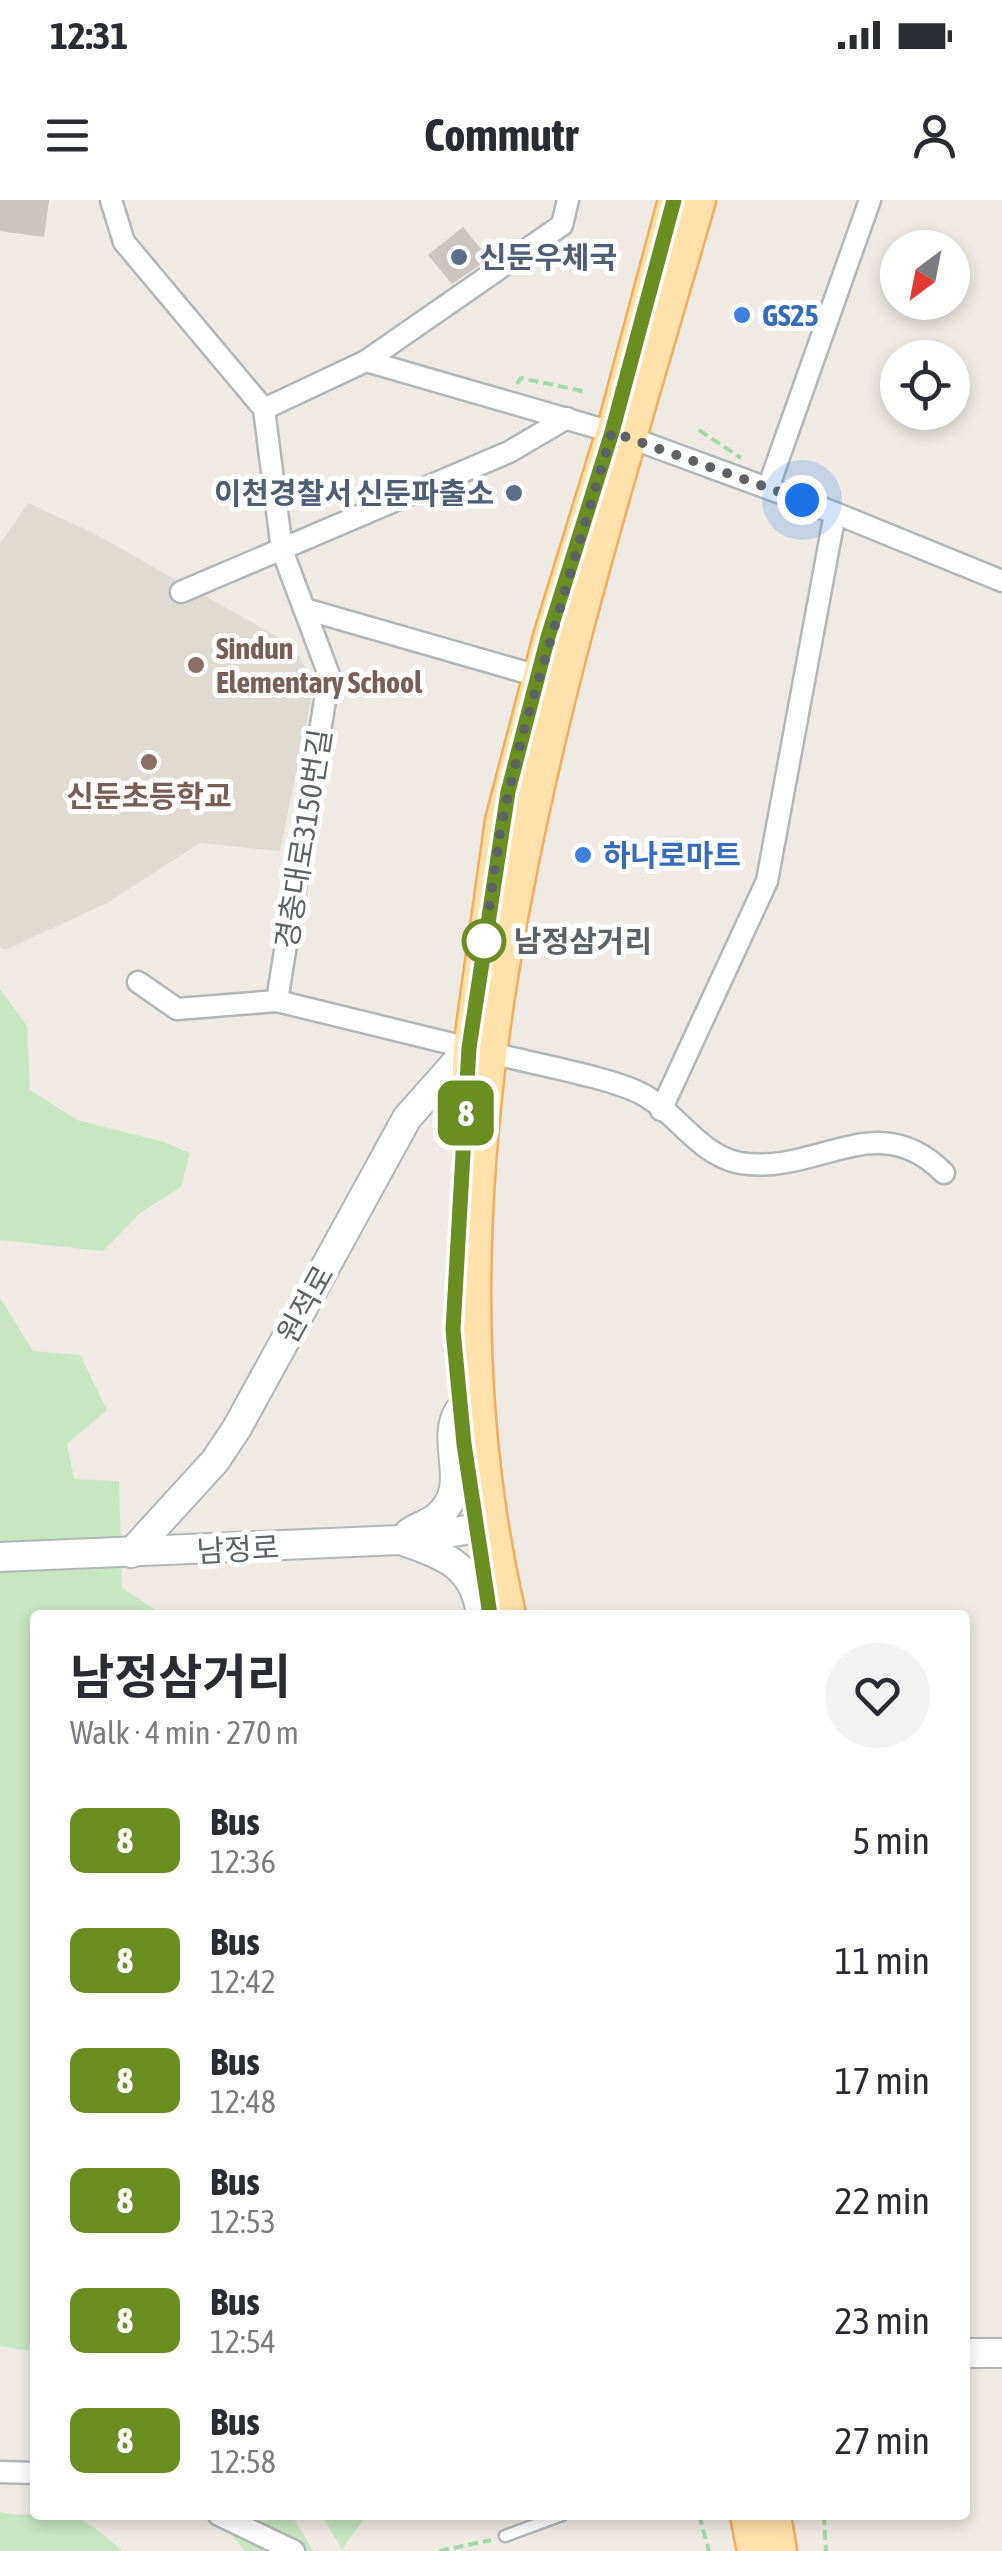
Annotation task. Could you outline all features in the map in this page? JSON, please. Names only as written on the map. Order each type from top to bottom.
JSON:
[{"type":"main road","points":[[490,1610],[472,1329],[480,1050],[674,200]]},
{"type":"main road","points":[[509,1610],[484,1527],[460,1411],[453,1330],[502,821],[538,676],[700,200]]},
{"type":"main road","points":[[747,2520],[753,2551]]},
{"type":"main road","points":[[777,2520],[781,2551]]},
{"type":"street","points":[[111,200],[124,242],[264,410],[366,361],[562,226],[568,200]]},
{"type":"street","points":[[768,488],[870,200]]},
{"type":"street","points":[[366,361],[622,436],[835,513],[1002,581]]},
{"type":"street","name":"경충대로3150번길","points":[[264,410],[282,550],[329,675],[276,1000]]},
{"type":"street","points":[[181,592],[509,452],[567,418]]},
{"type":"street","points":[[661,1110],[766,881],[835,513]]},
{"type":"street","points":[[305,609],[538,676]]},
{"type":"street","points":[[138,982],[178,1009],[276,1000],[640,1093],[708,1148],[736,1162],[764,1165],[883,1142],[906,1144],[944,1173]]},
{"type":"street","name":"원적로","points":[[131,1553],[215,1461],[407,1118],[480,1050]]},
{"type":"street","points":[[400,1540],[436,1518],[450,1501],[457,1484],[453,1420],[460,1411]]},
{"type":"street","name":"남정로","points":[[4,1560],[400,1540],[484,1527]]},
{"type":"street","points":[[400,1540],[462,1566],[472,1578],[480,1610]]},
{"type":"street","points":[[970,2353],[1002,2353]]},
{"type":"street","points":[[0,2472],[30,2473]]},
{"type":"street","points":[[229,2520],[294,2551]]},
{"type":"lane","points":[[505,2536],[548,2520]]},
{"type":"path","points":[[506,400],[520,378],[587,392]]},
{"type":"path","points":[[700,430],[742,455],[736,477]]},
{"type":"path","points":[[701,2520],[709,2551]]},
{"type":"path","points":[[824,2520],[826,2551]]},
{"type":"path","points":[[438,2551],[505,2536]]},
{"type":"shaded area","name":"신둔초등학교","points":[[28,503],[93,533],[290,644],[315,681],[280,851],[200,843],[107,903],[5,950],[0,947],[0,544]]},
{"type":"green space","points":[[0,989],[27,1026],[30,1090],[77,1120],[164,1142],[190,1153],[181,1187],[140,1213],[103,1251],[0,1240]]},
{"type":"green space","points":[[0,1298],[33,1351],[80,1355],[107,1410],[67,1444],[74,1479],[119,1481],[122,1588],[155,1610],[30,1610],[30,2351],[0,2346]]},
{"type":"green space","points":[[0,2512],[30,2514],[30,2520],[82,2520],[122,2551],[0,2551]]},
{"type":"green space","points":[[219,2520],[295,2520],[313,2551],[245,2551]]},
{"type":"green space","points":[[324,2520],[363,2520],[342,2549]]},
{"type":"building","points":[[0,200],[49,200],[44,237],[0,231]]},
{"type":"building","name":"신둔우체국","points":[[463,227],[489,259],[452,284],[428,255]]},
{"type":"bus line","name":"8","points":[[489,1610],[458,1400],[453,1330],[458,1180],[469,1048],[508,792],[548,637],[612,432],[674,200]]},
{"type":"place","name":"신둔우체국","points":[[459,257]]},
{"type":"place","name":"GS25","points":[[742,315]]},
{"type":"place","name":"이천경찰서 신둔파출소","points":[[514,493]]},
{"type":"place","name":"Sindun Elementary School","points":[[196,665]]},
{"type":"place","name":"신둔초등학교","points":[[149,762]]},
{"type":"place","name":"하나로마트","points":[[583,855]]},
{"type":"place","name":"남정삼거리","points":[[484,941]]},
{"type":"route","points":[[484,941],[502,821],[523,733],[548,637],[612,432],[802,500]]}]
